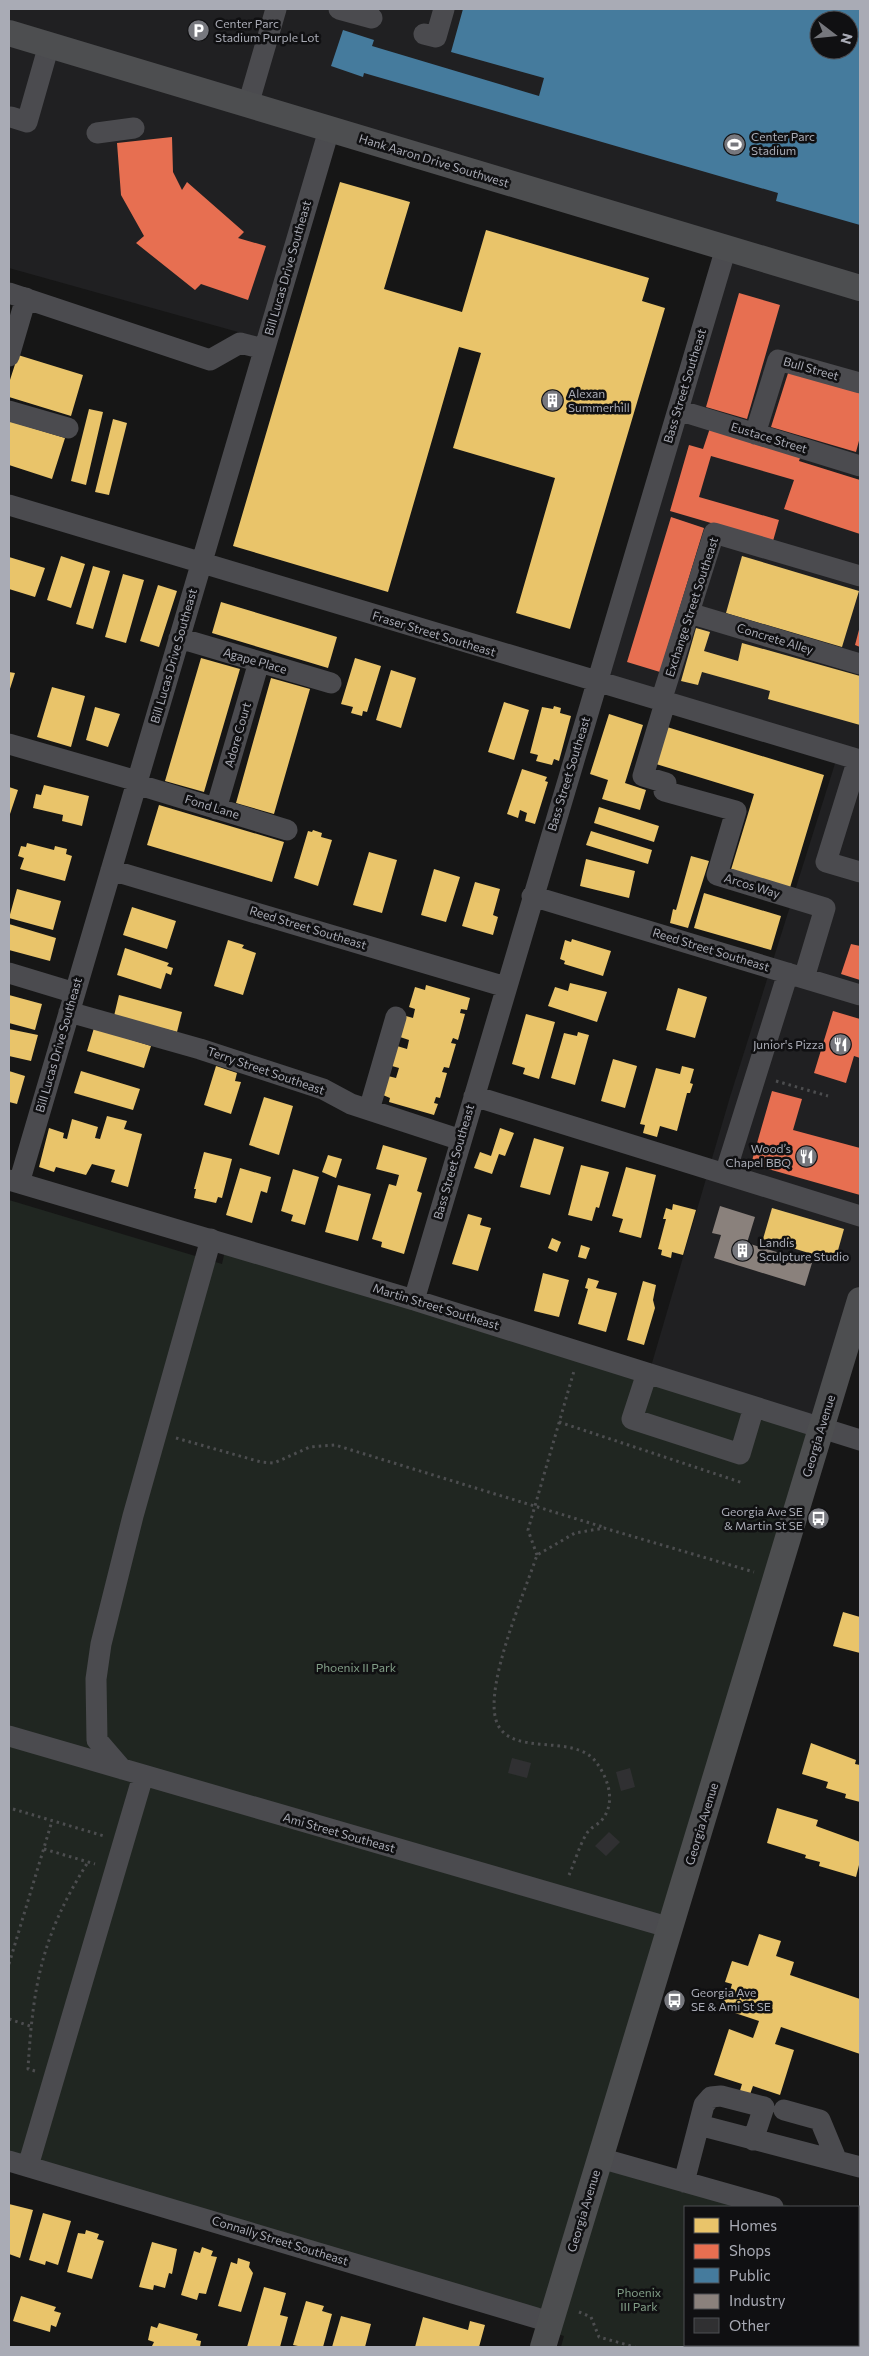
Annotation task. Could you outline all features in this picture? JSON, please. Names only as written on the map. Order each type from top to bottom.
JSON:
[{"type":"main road","name":"Hank Aaron Drive Southwest","points":[[9,33],[860,288]]},
{"type":"main road","name":"Georgia Avenue","points":[[543,2347],[860,1300]]},
{"type":"street","points":[[248,105],[276,9]]},
{"type":"street","points":[[339,9],[372,18]]},
{"type":"street","points":[[424,34],[436,38],[444,9]]},
{"type":"street","points":[[11,117],[27,122],[49,45]]},
{"type":"street","points":[[97,133],[134,128]]},
{"type":"street","name":"Bill Lucas Drive Southeast","points":[[14,1182],[72,1002],[329,130]]},
{"type":"street","name":"Bass Street Southeast","points":[[414,1300],[532,896],[726,248]]},
{"type":"street","points":[[9,356],[17,296],[210,360],[240,343],[264,348]]},
{"type":"street","name":"Bull Street","points":[[755,434],[778,360],[860,383]]},
{"type":"street","name":"Eustace Street","points":[[678,410],[860,466]]},
{"type":"street","points":[[9,411],[68,428]]},
{"type":"street","name":"Fraser Street Southeast","points":[[9,505],[596,682],[665,695],[859,760]]},
{"type":"street","name":"Exchange Street Southeast","points":[[665,695],[714,533],[860,576]]},
{"type":"street","name":"Concrete Alley","points":[[689,613],[860,664]]},
{"type":"street","name":"Agape Place","points":[[179,638],[331,683]]},
{"type":"street","name":"Adore Court","points":[[216,809],[259,662]]},
{"type":"street","name":"Arcos Way","points":[[665,695],[643,776],[666,783],[664,790],[736,811],[717,875],[825,908],[796,975]]},
{"type":"street","points":[[9,744],[137,783]]},
{"type":"street","points":[[859,760],[826,862],[860,872]]},
{"type":"street","name":"Fond Lane","points":[[137,783],[287,830]]},
{"type":"street","name":"Reed Street Southeast","points":[[111,870],[506,987]]},
{"type":"street","name":"Reed Street Southeast","points":[[532,896],[860,994]]},
{"type":"street","name":"Terry Street Southeast","points":[[9,973],[72,1002],[200,1048],[323,1089],[351,1104],[461,1140]]},
{"type":"street","points":[[726,1174],[756,1076],[796,975]]},
{"type":"street","points":[[369,1110],[396,1017]]},
{"type":"street","points":[[474,1096],[860,1216]]},
{"type":"street","name":"Martin Street Southeast","points":[[14,1182],[414,1300],[860,1440]]},
{"type":"street","points":[[122,1769],[97,1740],[96,1679],[101,1644],[138,1499],[211,1240]]},
{"type":"street","points":[[646,1373],[632,1419],[740,1454],[754,1407]]},
{"type":"street","name":"Ami Street Southeast","points":[[9,1736],[670,1928]]},
{"type":"street","points":[[18,2164],[142,1776]]},
{"type":"street","points":[[684,2182],[704,2105],[710,2097],[721,2096],[820,2120],[836,2161]]},
{"type":"street","points":[[753,2140],[774,2108]]},
{"type":"street","points":[[699,2126],[860,2168]]},
{"type":"street","points":[[600,2158],[768,2206]]},
{"type":"street","name":"Connally Street Southeast","points":[[18,2164],[550,2322]]},
{"type":"path","points":[[756,1076],[828,1096]]},
{"type":"path","points":[[569,1875],[587,1832],[602,1820],[609,1805],[608,1781],[595,1759],[571,1747],[524,1742],[507,1735],[496,1722],[493,1701],[495,1678],[537,1555],[528,1530],[575,1368]]},
{"type":"path","points":[[560,1422],[743,1483]]},
{"type":"path","points":[[171,1436],[260,1462],[274,1463],[310,1447],[335,1445],[754,1572]]},
{"type":"path","points":[[537,1555],[575,1533],[604,1528]]},
{"type":"path","points":[[13,1809],[112,1839]]},
{"type":"path","points":[[9,1964],[10,1953],[52,1821]]},
{"type":"path","points":[[44,1849],[103,1866]]},
{"type":"path","points":[[28,2070],[30,2026],[35,1988],[44,1952],[56,1919],[88,1862]]},
{"type":"path","points":[[9,2019],[30,2026]]},
{"type":"path","points":[[579,2312],[591,2317],[598,2337],[635,2347]]},
{"type":"shaded area","points":[[9,9],[860,9],[860,1300],[821,1428],[650,1370],[730,1097],[838,754],[596,682],[726,248],[329,130],[267,340],[9,268]]},
{"type":"green space","name":"Phoenix II Park","points":[[9,1200],[222,1264],[226,1246],[819,1425],[592,2152],[790,2206],[684,2206],[684,2346],[859,2346],[860,2225],[860,2347],[561,2347],[564,2336],[9,2161]]},
{"type":"building: Homes","name":"Alexan Summerhill","points":[[340,182],[410,202],[384,289],[462,312],[486,230],[649,278],[642,301],[665,308],[570,629],[516,613],[555,478],[453,448],[481,353],[459,347],[388,592],[233,546]]},
{"type":"building: Homes","points":[[18,355],[83,375],[71,416],[9,397],[9,383]]},
{"type":"building: Homes","points":[[89,409],[103,412],[86,485],[71,481]]},
{"type":"building: Homes","points":[[113,419],[127,423],[109,495],[95,492]]},
{"type":"building: Homes","points":[[9,421],[65,438],[52,479],[9,465]]},
{"type":"building: Homes","points":[[61,556],[85,564],[71,608],[47,600]]},
{"type":"building: Homes","points":[[742,556],[859,591],[842,647],[726,613]]},
{"type":"building: Homes","points":[[9,557],[45,568],[35,597],[9,589]]},
{"type":"building: Homes","points":[[93,566],[110,571],[93,629],[76,624]]},
{"type":"building: Homes","points":[[123,574],[144,580],[126,643],[105,637]]},
{"type":"building: Homes","points":[[158,585],[177,591],[159,647],[140,641]]},
{"type":"building: Homes","points":[[221,602],[337,637],[328,668],[212,633]]},
{"type":"building: Homes","points":[[696,628],[710,632],[704,651],[738,661],[742,643],[860,676],[860,725],[768,699],[770,691],[702,672],[698,685],[681,681]]},
{"type":"building: Homes","points":[[201,658],[240,669],[204,792],[165,781]]},
{"type":"building: Homes","points":[[355,658],[381,666],[367,712],[363,711],[362,716],[351,713],[353,707],[341,704]]},
{"type":"building: Homes","points":[[391,670],[416,678],[401,728],[376,720]]},
{"type":"building: Homes","points":[[9,672],[15,673],[9,692]]},
{"type":"building: Homes","points":[[271,678],[310,689],[274,814],[236,803]]},
{"type":"building: Homes","points":[[52,687],[85,696],[71,747],[37,737]]},
{"type":"building: Homes","points":[[504,702],[529,710],[514,760],[488,752]]},
{"type":"building: Homes","points":[[554,706],[561,708],[560,713],[571,716],[559,761],[554,759],[552,765],[536,761],[538,755],[530,753],[542,707],[553,709]]},
{"type":"building: Homes","points":[[95,707],[120,714],[108,747],[86,740]]},
{"type":"building: Homes","points":[[609,714],[643,725],[625,783],[646,790],[640,810],[602,799],[608,780],[590,774]]},
{"type":"building: Homes","points":[[667,727],[824,775],[789,891],[730,873],[754,794],[656,764]]},
{"type":"building: Homes","points":[[522,769],[547,777],[545,781],[548,782],[535,824],[525,821],[527,813],[520,810],[518,818],[507,814]]},
{"type":"building: Homes","points":[[44,785],[89,796],[82,826],[62,821],[63,815],[33,808],[36,794],[41,795]]},
{"type":"building: Homes","points":[[9,787],[18,790],[9,817]]},
{"type":"building: Homes","points":[[159,805],[284,842],[272,882],[147,845]]},
{"type":"building: Homes","points":[[599,807],[659,826],[654,842],[594,823]]},
{"type":"building: Homes","points":[[313,830],[322,833],[321,837],[332,840],[318,886],[294,878],[308,831],[312,832]]},
{"type":"building: Homes","points":[[591,831],[652,850],[648,864],[586,845]]},
{"type":"building: Homes","points":[[27,843],[54,850],[55,846],[67,849],[66,854],[72,856],[65,881],[20,869],[24,858],[18,856],[21,846],[26,847]]},
{"type":"building: Homes","points":[[369,852],[397,860],[382,913],[353,905]]},
{"type":"building: Homes","points":[[691,856],[709,861],[688,928],[670,923],[673,909],[676,910]]},
{"type":"building: Homes","points":[[586,859],[635,871],[629,898],[580,886]]},
{"type":"building: Homes","points":[[434,869],[460,877],[446,922],[421,915]]},
{"type":"building: Homes","points":[[475,882],[500,889],[493,915],[498,917],[493,935],[462,926]]},
{"type":"building: Homes","points":[[17,889],[61,901],[53,930],[9,918]]},
{"type":"building: Homes","points":[[704,893],[781,916],[771,950],[694,928]]},
{"type":"building: Homes","points":[[132,907],[176,921],[167,949],[123,935]]},
{"type":"building: Homes","points":[[9,924],[56,938],[50,961],[9,950]]},
{"type":"building: Homes","points":[[572,939],[611,951],[603,976],[564,964],[565,961],[560,959],[565,940],[571,942]]},
{"type":"building: Homes","points":[[228,940],[244,945],[242,948],[256,953],[243,995],[214,986]]},
{"type":"building: Homes","points":[[125,948],[169,963],[167,966],[173,968],[171,975],[166,973],[161,989],[117,975]]},
{"type":"building: Homes","points":[[570,983],[607,992],[597,1022],[548,1006],[555,987],[568,991]]},
{"type":"building: Homes","points":[[426,985],[470,998],[467,1010],[461,1009],[460,1013],[465,1014],[458,1040],[453,1038],[451,1043],[456,1044],[449,1068],[444,1067],[442,1072],[447,1073],[440,1098],[436,1097],[434,1103],[438,1104],[434,1115],[389,1102],[390,1098],[383,1095],[388,1076],[396,1078],[399,1068],[392,1066],[397,1046],[407,1049],[409,1040],[400,1037],[406,1016],[413,1018],[415,1009],[409,1007],[415,987],[425,990]]},
{"type":"building: Homes","points":[[678,988],[707,997],[695,1038],[666,1030]]},
{"type":"building: Homes","points":[[9,995],[42,1004],[35,1030],[9,1023]]},
{"type":"building: Homes","points":[[119,995],[182,1012],[177,1032],[114,1016]]},
{"type":"building: Homes","points":[[526,1014],[555,1022],[539,1079],[523,1074],[525,1068],[512,1064]]},
{"type":"building: Homes","points":[[94,1028],[151,1046],[144,1068],[87,1051]]},
{"type":"building: Homes","points":[[9,1029],[38,1035],[31,1061],[9,1056]]},
{"type":"building: Homes","points":[[578,1032],[589,1035],[575,1085],[551,1078],[564,1033],[577,1036]]},
{"type":"building: Homes","points":[[613,1059],[637,1066],[625,1108],[601,1101]]},
{"type":"building: Homes","points":[[216,1066],[237,1073],[235,1081],[241,1082],[231,1114],[204,1105]]},
{"type":"building: Homes","points":[[682,1066],[694,1069],[690,1083],[693,1084],[690,1093],[687,1093],[677,1131],[660,1126],[657,1137],[643,1133],[645,1125],[640,1124],[656,1068],[680,1074]]},
{"type":"building: Homes","points":[[9,1071],[25,1076],[17,1104],[9,1102]]},
{"type":"building: Homes","points":[[81,1071],[140,1089],[133,1110],[74,1093]]},
{"type":"building: Homes","points":[[264,1097],[293,1106],[279,1155],[249,1145]]},
{"type":"building: Homes","points":[[107,1116],[127,1121],[124,1129],[142,1134],[128,1187],[111,1182],[115,1170],[92,1164],[86,1175],[56,1167],[54,1172],[39,1167],[49,1128],[64,1133],[63,1138],[67,1139],[72,1119],[98,1127],[95,1138],[100,1139]]},
{"type":"building: Homes","points":[[500,1128],[514,1133],[505,1156],[499,1154],[492,1174],[474,1168],[480,1152],[491,1156]]},
{"type":"building: Homes","points":[[534,1138],[564,1147],[550,1195],[520,1187]]},
{"type":"building: Homes","points":[[383,1145],[427,1158],[417,1191],[422,1193],[404,1254],[381,1247],[382,1242],[372,1239],[389,1184],[396,1186],[399,1175],[376,1169]]},
{"type":"building: Homes","points":[[204,1152],[232,1159],[222,1198],[218,1197],[216,1203],[194,1198],[196,1189],[194,1189]]},
{"type":"building: Homes","points":[[328,1155],[342,1159],[336,1178],[322,1172]]},
{"type":"building: Homes","points":[[581,1165],[609,1172],[599,1208],[596,1207],[592,1221],[568,1215]]},
{"type":"building: Homes","points":[[626,1167],[656,1175],[641,1238],[619,1232],[623,1219],[612,1216]]},
{"type":"building: Homes","points":[[240,1168],[271,1177],[267,1193],[261,1191],[252,1223],[226,1215]]},
{"type":"building: Homes","points":[[293,1169],[319,1177],[305,1225],[291,1221],[293,1215],[281,1211]]},
{"type":"building: Homes","points":[[338,1185],[371,1194],[358,1241],[325,1232]]},
{"type":"building: Homes","points":[[673,1204],[696,1210],[683,1255],[672,1252],[671,1258],[661,1255],[662,1250],[658,1249],[666,1219],[663,1219],[666,1208],[672,1210]]},
{"type":"building: Homes","points":[[772,1208],[844,1229],[835,1261],[763,1239]]},
{"type":"building: Homes","points":[[468,1214],[482,1218],[480,1225],[491,1228],[478,1271],[452,1264]]},
{"type":"building: Homes","points":[[552,1238],[561,1242],[557,1252],[548,1248]]},
{"type":"building: Homes","points":[[581,1245],[590,1248],[586,1259],[578,1257]]},
{"type":"building: Homes","points":[[543,1273],[569,1280],[559,1317],[534,1311]]},
{"type":"building: Homes","points":[[588,1278],[599,1281],[596,1288],[617,1293],[606,1332],[578,1324],[588,1289],[585,1288]]},
{"type":"building: Homes","points":[[643,1281],[656,1285],[653,1300],[655,1308],[644,1345],[627,1340]]},
{"type":"building: Homes","points":[[843,1612],[860,1617],[860,1653],[833,1646]]},
{"type":"building: Homes","points":[[811,1743],[856,1760],[855,1764],[860,1765],[860,1802],[845,1798],[846,1794],[826,1788],[828,1782],[802,1774]]},
{"type":"building: Homes","points":[[777,1808],[818,1820],[816,1826],[860,1842],[860,1861],[856,1877],[819,1866],[820,1862],[805,1858],[806,1855],[767,1843]]},
{"type":"building: Homes","points":[[759,1934],[781,1941],[776,1956],[794,1962],[790,1975],[860,1999],[860,2054],[781,2027],[775,2044],[794,2050],[780,2095],[753,2086],[748,2100],[738,2097],[742,2084],[714,2075],[729,2029],[753,2038],[759,2021],[729,2011],[731,2007],[722,2004],[727,1989],[730,1991],[732,1984],[725,1982],[732,1961],[748,1966]]},
{"type":"building: Homes","points":[[9,2204],[33,2210],[20,2258],[9,2254]]},
{"type":"building: Homes","points":[[43,2213],[71,2221],[58,2265],[46,2261],[45,2265],[29,2260]]},
{"type":"building: Homes","points":[[86,2230],[99,2234],[97,2239],[104,2241],[92,2279],[67,2272],[78,2233],[85,2234]]},
{"type":"building: Homes","points":[[152,2242],[177,2249],[172,2274],[169,2273],[165,2288],[154,2285],[153,2290],[139,2287]]},
{"type":"building: Homes","points":[[202,2247],[213,2251],[211,2256],[217,2257],[206,2294],[199,2293],[197,2300],[181,2295],[194,2251],[200,2253]]},
{"type":"building: Homes","points":[[238,2258],[250,2262],[249,2267],[253,2273],[241,2312],[218,2306],[231,2262],[237,2264]]},
{"type":"building: Homes","points":[[264,2287],[286,2293],[280,2315],[288,2317],[280,2347],[247,2347]]},
{"type":"building: Homes","points":[[21,2296],[56,2307],[54,2311],[61,2313],[56,2327],[51,2325],[50,2332],[13,2321]]},
{"type":"building: Homes","points":[[306,2301],[324,2306],[322,2311],[332,2314],[323,2347],[293,2345]]},
{"type":"building: Homes","points":[[341,2316],[371,2324],[365,2347],[332,2347]]},
{"type":"building: Homes","points":[[423,2317],[468,2330],[470,2321],[485,2325],[479,2347],[415,2347]]},
{"type":"building: Homes","points":[[159,2323],[198,2334],[196,2340],[201,2341],[200,2347],[152,2346],[154,2342],[148,2340],[151,2326],[157,2328]]},
{"type":"building: Shops","points":[[172,137],[173,172],[182,190],[187,182],[244,232],[238,238],[266,246],[248,300],[201,284],[195,290],[136,243],[144,236],[121,195],[117,143]]},
{"type":"building: Shops","points":[[739,293],[780,305],[747,419],[706,407]]},
{"type":"building: Shops","points":[[789,370],[860,391],[860,437],[856,452],[771,427]]},
{"type":"building: Shops","points":[[710,428],[801,455],[799,461],[860,480],[860,534],[784,509],[794,480],[711,456],[699,497],[779,520],[773,541],[670,511],[689,445],[703,449]]},
{"type":"building: Shops","points":[[671,517],[704,528],[660,672],[627,662]]},
{"type":"building: Shops","points":[[860,626],[860,647],[855,645]]},
{"type":"building: Shops","points":[[851,944],[860,946],[860,980],[841,974]]},
{"type":"building: Shops","name":"Junior's Pizza","points":[[833,1011],[860,1019],[860,1058],[854,1056],[846,1083],[814,1073]]},
{"type":"building: Shops","name":"Wood’s Chapel BBQ","points":[[772,1091],[802,1099],[793,1130],[860,1148],[860,1195],[751,1164]]},
{"type":"building: Public","name":"Center Parc Stadium","points":[[463,9],[860,9],[860,225],[776,201],[778,193],[364,73],[363,77],[331,66],[343,30],[374,40],[372,46],[539,96],[544,78],[451,52]]},
{"type":"building: Industry","name":"Landis Sculpture Studio","points":[[720,1206],[755,1217],[747,1243],[812,1263],[805,1286],[714,1258],[721,1235],[712,1233]]},
{"type":"building: Other","points":[[512,1758],[531,1763],[527,1778],[508,1773]]},
{"type":"building: Other","points":[[630,1768],[635,1787],[621,1791],[616,1772]]},
{"type":"building: Other","points":[[609,1832],[620,1842],[606,1856],[595,1846]]},
{"type":"place","name":"Center Parc Stadium Purple Lot","points":[[199,31]]},
{"type":"place","name":"Center Parc Stadium","points":[[735,144]]},
{"type":"place","name":"Alexan Summerhill","points":[[552,401]]},
{"type":"place","name":"Junior's Pizza","points":[[840,1045]]},
{"type":"place","name":"Wood’s Chapel BBQ","points":[[807,1156]]},
{"type":"place","name":"Landis Sculpture Studio","points":[[743,1250]]},
{"type":"place","name":"Georgia Ave SE & Martin St SE","points":[[819,1519]]},
{"type":"place","name":"Georgia Ave SE & Ami St SE","points":[[675,2000]]},
{"type":"park label","name":"Phoenix III Park","points":[[639,2300]]}]
